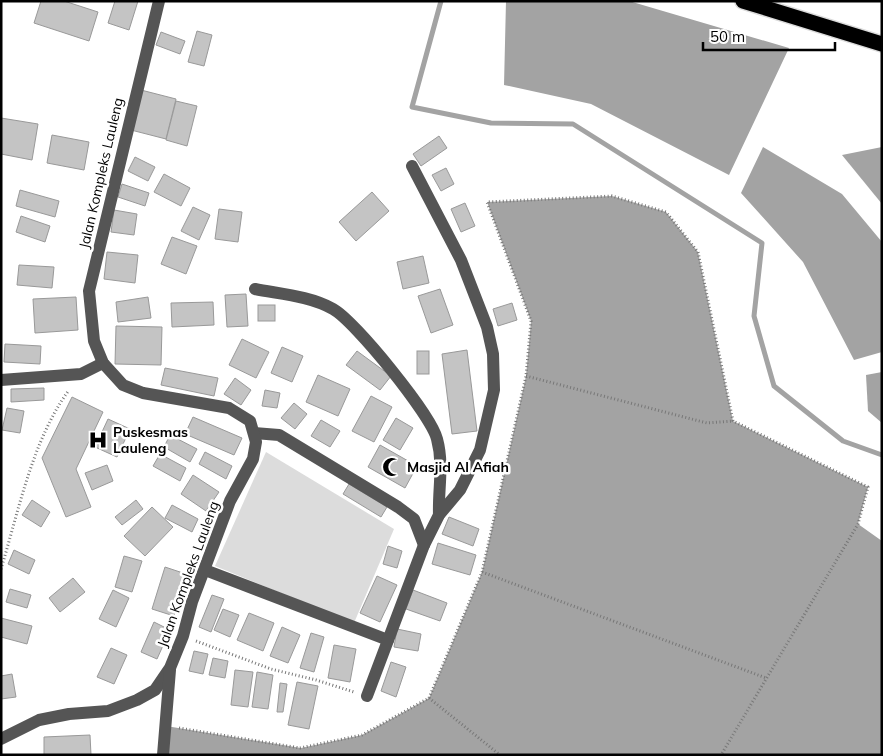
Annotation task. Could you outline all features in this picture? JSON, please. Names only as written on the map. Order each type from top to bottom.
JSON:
[{"type":"highway","points":[[743,1],[882,44]]},
{"type":"street","name":"Jalan Kompleks Lauleng","points":[[1,739],[39,720],[69,714],[108,711],[137,700],[155,690],[170,668],[183,636],[192,602],[230,502],[253,459],[256,442],[250,421],[229,408],[143,393],[123,385],[103,363],[94,342],[89,291],[159,1]]},
{"type":"street","points":[[367,696],[424,545],[439,515],[460,490],[480,450],[494,390],[493,354],[487,327],[461,260],[412,166]]},
{"type":"street","points":[[255,289],[316,302],[334,309],[361,335],[385,364],[420,410],[437,437],[441,456],[439,515]]},
{"type":"street","points":[[1,380],[81,374],[103,363]]},
{"type":"street","points":[[254,433],[279,435],[398,507],[414,519],[424,545]]},
{"type":"street","points":[[205,570],[388,640]]},
{"type":"street","points":[[163,755],[170,668]]},
{"type":"path","points":[[166,726],[300,748],[362,735],[429,698],[482,572],[526,376],[531,321],[487,202],[612,196],[666,212],[698,252],[733,421]]},
{"type":"path","points":[[1,569],[37,454],[52,417],[81,374]]},
{"type":"path","points":[[526,376],[707,422],[733,421],[868,487],[858,524],[721,755]]},
{"type":"path","points":[[482,572],[766,678]]},
{"type":"path","points":[[183,636],[271,669],[316,680],[367,696]]},
{"type":"path","points":[[429,698],[500,755]]},
{"type":"shaded area","points":[[506,1],[629,1],[789,48],[729,175],[591,104],[504,85]]},
{"type":"shaded area","points":[[763,147],[842,194],[882,242],[882,352],[854,360],[803,262],[741,193]]},
{"type":"shaded area","points":[[882,147],[882,204],[842,155]]},
{"type":"shaded area","points":[[612,196],[666,212],[698,252],[733,421],[868,487],[858,524],[882,541],[882,755],[163,755],[166,726],[301,748],[362,735],[429,698],[482,572],[526,376],[531,321],[487,202]]},
{"type":"shaded area","points":[[882,372],[882,423],[868,411],[866,375]]},
{"type":"shaded area","points":[[266,452],[394,529],[354,623],[215,566]]},
{"type":"building","points":[[41,1],[64,1],[98,12],[89,41],[34,23]]},
{"type":"building","points":[[115,1],[138,1],[129,30],[108,23]]},
{"type":"building","points":[[197,31],[212,35],[204,66],[188,62]]},
{"type":"building","points":[[161,32],[185,41],[180,54],[156,45]]},
{"type":"building","points":[[141,90],[176,99],[166,139],[131,130]]},
{"type":"building","points":[[176,101],[197,106],[187,146],[166,140]]},
{"type":"building","points":[[1,118],[38,124],[32,160],[1,154]]},
{"type":"building","points":[[52,135],[89,142],[84,170],[47,163]]},
{"type":"building","points":[[439,136],[447,148],[421,166],[413,154]]},
{"type":"building","points":[[135,157],[155,167],[148,181],[128,171]]},
{"type":"building","points":[[446,168],[454,184],[441,191],[432,175]]},
{"type":"building","points":[[164,174],[190,188],[181,206],[154,192]]},
{"type":"building","points":[[122,184],[149,193],[145,206],[118,197]]},
{"type":"building","points":[[20,190],[59,201],[55,217],[16,206]]},
{"type":"building","points":[[372,192],[389,211],[356,241],[339,222]]},
{"type":"building","points":[[465,203],[475,226],[461,232],[451,209]]},
{"type":"building","points":[[193,207],[210,215],[199,240],[181,231]]},
{"type":"building","points":[[219,209],[242,212],[238,242],[215,239]]},
{"type":"building","points":[[114,210],[137,214],[134,235],[111,232]]},
{"type":"building","points":[[21,216],[50,226],[45,242],[16,232]]},
{"type":"building","points":[[172,237],[197,246],[186,274],[161,264]]},
{"type":"building","points":[[107,252],[138,255],[135,283],[104,279]]},
{"type":"building","points":[[423,256],[429,283],[403,289],[397,262]]},
{"type":"building","points":[[19,265],[54,267],[52,288],[17,285]]},
{"type":"building","points":[[440,289],[453,325],[431,333],[418,296]]},
{"type":"building","points":[[246,294],[248,326],[227,327],[225,295]]},
{"type":"building","points":[[76,297],[78,330],[35,333],[33,299]]},
{"type":"building","points":[[148,297],[151,318],[118,322],[116,302]]},
{"type":"building","points":[[213,302],[214,325],[172,327],[171,303]]},
{"type":"building","points":[[512,303],[517,320],[498,326],[493,309]]},
{"type":"building","points":[[258,305],[275,305],[275,321],[258,321]]},
{"type":"building","points":[[116,326],[162,327],[161,365],[115,364]]},
{"type":"building","points":[[242,339],[269,352],[256,378],[229,365]]},
{"type":"building","points":[[5,344],[41,346],[40,364],[4,362]]},
{"type":"building","points":[[282,347],[303,356],[292,382],[271,373]]},
{"type":"building","points":[[467,350],[477,431],[452,434],[442,354]]},
{"type":"building","points":[[357,351],[391,376],[380,390],[346,365]]},
{"type":"building","points":[[417,351],[429,351],[429,374],[417,374]]},
{"type":"building","points":[[165,368],[218,378],[214,396],[161,385]]},
{"type":"building","points":[[318,375],[350,389],[338,416],[306,402]]},
{"type":"building","points":[[235,378],[251,390],[241,405],[224,394]]},
{"type":"building","points":[[44,388],[44,400],[11,402],[11,389]]},
{"type":"building","points":[[265,390],[280,393],[277,408],[262,406]]},
{"type":"building","points":[[371,396],[392,407],[374,442],[352,431]]},
{"type":"building","points":[[72,397],[103,412],[76,469],[91,507],[66,517],[42,458]]},
{"type":"building","points":[[294,403],[307,414],[295,429],[281,418]]},
{"type":"building","points":[[7,408],[24,411],[20,433],[2,430]]},
{"type":"building","points":[[193,417],[242,438],[234,455],[185,434]]},
{"type":"building","points":[[396,418],[413,428],[400,450],[383,440]]},
{"type":"building","points":[[108,419],[130,429],[117,457],[95,447]]},
{"type":"building","points":[[321,420],[340,431],[330,447],[311,436]]},
{"type":"building","points":[[170,435],[197,449],[190,462],[164,447]]},
{"type":"building","name":"Masjid Al Afiah","points":[[380,445],[417,466],[405,488],[368,467]]},
{"type":"building","points":[[205,452],[232,466],[226,479],[199,464]]},
{"type":"building","points":[[160,454],[186,468],[180,481],[153,466]]},
{"type":"building","points":[[107,465],[113,481],[92,490],[85,473]]},
{"type":"building","points":[[193,475],[219,492],[206,511],[181,494]]},
{"type":"building","points":[[349,484],[387,507],[381,517],[343,494]]},
{"type":"building","points":[[32,500],[50,512],[41,527],[22,515]]},
{"type":"building","points":[[136,500],[143,509],[122,525],[115,517]]},
{"type":"building","points":[[172,505],[198,519],[192,532],[165,518]]},
{"type":"building","points":[[152,507],[173,527],[145,556],[124,536]]},
{"type":"building","points":[[449,517],[479,529],[473,546],[442,534]]},
{"type":"building","points":[[438,543],[476,555],[470,575],[432,564]]},
{"type":"building","points":[[388,546],[402,551],[397,568],[383,564]]},
{"type":"building","points":[[14,550],[35,560],[29,574],[8,564]]},
{"type":"building","points":[[124,556],[142,561],[132,592],[115,587]]},
{"type":"building","points":[[165,567],[186,574],[174,616],[152,609]]},
{"type":"building","points":[[377,576],[397,585],[380,622],[360,613]]},
{"type":"building","points":[[73,578],[85,592],[60,612],[49,598]]},
{"type":"building","points":[[10,589],[31,595],[27,608],[6,602]]},
{"type":"building","points":[[113,590],[129,598],[116,627],[99,619]]},
{"type":"building","points":[[413,590],[447,603],[440,621],[406,609]]},
{"type":"building","points":[[212,595],[224,599],[211,632],[199,627]]},
{"type":"building","points":[[223,609],[239,615],[230,637],[214,630]]},
{"type":"building","points":[[249,613],[274,623],[263,651],[237,640]]},
{"type":"building","points":[[1,618],[32,626],[27,644],[1,637]]},
{"type":"building","points":[[154,622],[170,630],[157,659],[141,652]]},
{"type":"building","points":[[282,627],[300,635],[288,663],[270,656]]},
{"type":"building","points":[[397,629],[421,634],[418,651],[394,647]]},
{"type":"building","points":[[311,633],[324,637],[314,672],[300,668]]},
{"type":"building","points":[[334,645],[356,649],[350,682],[328,678]]},
{"type":"building","points":[[111,648],[127,655],[114,684],[97,677]]},
{"type":"building","points":[[194,651],[208,654],[203,674],[189,671]]},
{"type":"building","points":[[213,658],[228,661],[225,678],[209,675]]},
{"type":"building","points":[[391,662],[406,667],[396,697],[381,691]]},
{"type":"building","points":[[235,670],[253,672],[248,707],[231,705]]},
{"type":"building","points":[[257,672],[273,675],[268,709],[252,707]]},
{"type":"building","points":[[12,674],[16,697],[1,699],[1,676]]},
{"type":"building","points":[[297,682],[318,686],[309,729],[288,725]]},
{"type":"building","points":[[280,683],[287,684],[283,712],[277,712]]},
{"type":"building","points":[[90,735],[91,755],[44,755],[44,737]]},
{"type":"waterway","points":[[441,1],[412,107],[491,123],[573,124],[762,243],[754,316],[774,386],[843,441],[882,455]]},
{"type":"place","name":"Puskesmas Lauleng","points":[[98,440]]},
{"type":"place","name":"Masjid Al Afiah","points":[[392,467]]}]
